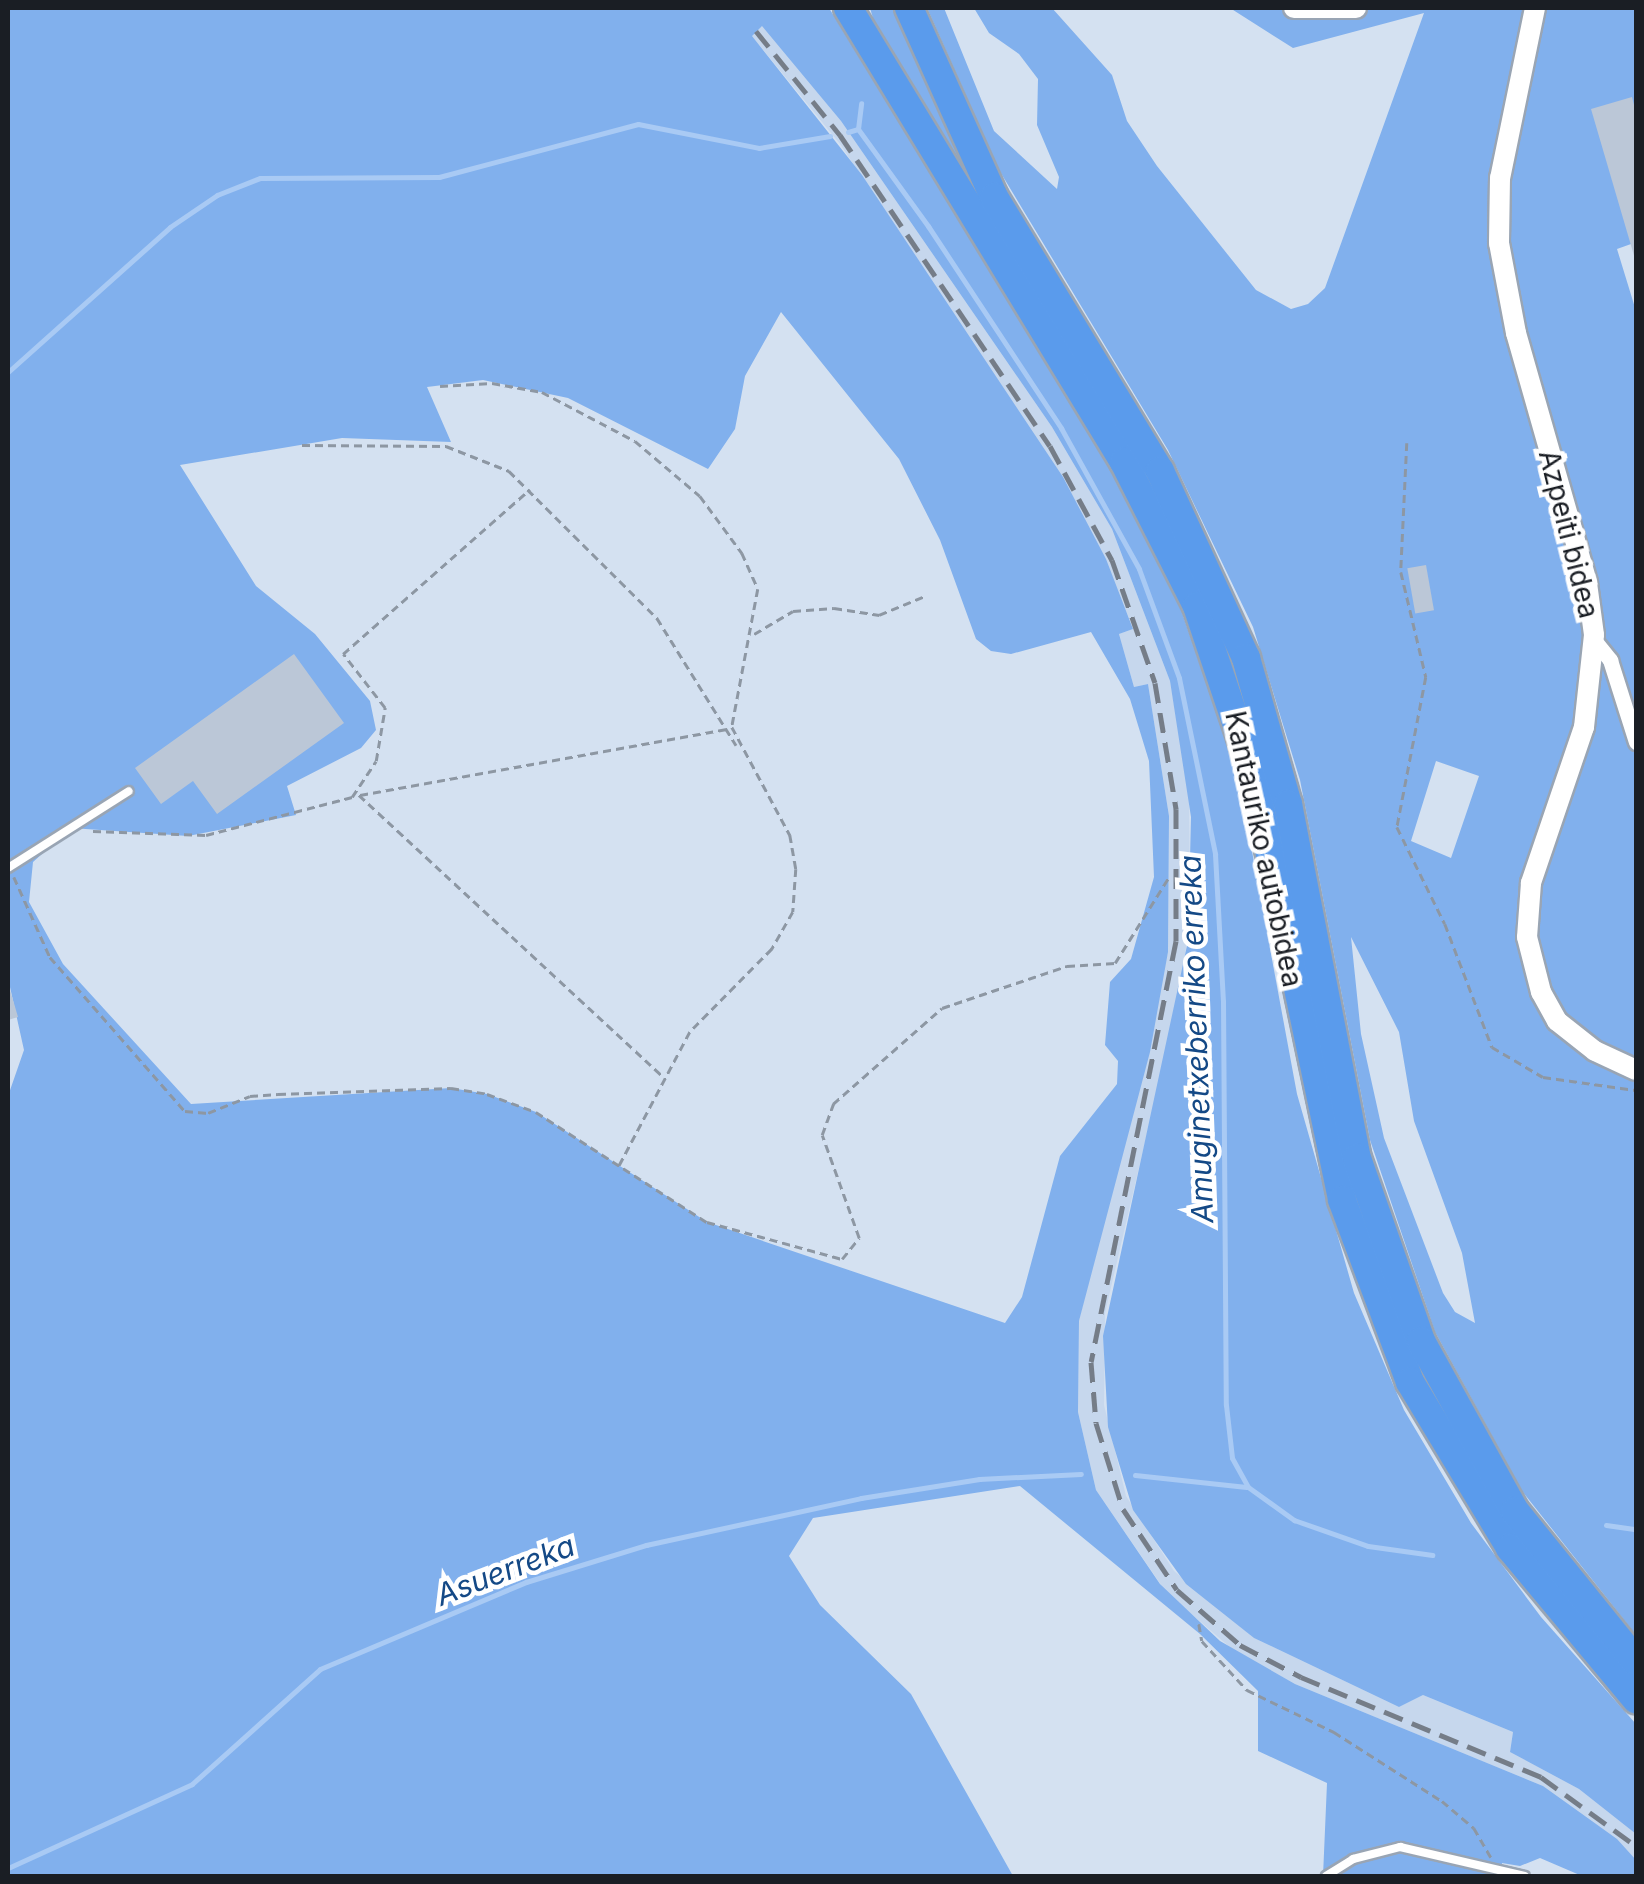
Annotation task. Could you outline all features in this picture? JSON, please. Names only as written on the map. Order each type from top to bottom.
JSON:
[{"type":"highway","name":"Kantauriko autobidea","points":[[848,8],[1124,462],[1204,625],[1258,794],[1339,1190],[1410,1382],[1510,1548],[1636,1699]]},
{"type":"highway","name":"Kantauriko autobidea","points":[[909,8],[994,197],[1160,471],[1246,658],[1284,784],[1354,1148],[1421,1341],[1515,1511],[1636,1661]]},
{"type":"main road","points":[[1294,8],[1356,8]]},
{"type":"main road","name":"Azpeiti bidea","points":[[1535,8],[1500,178],[1499,244],[1522,354],[1587,583],[1594,640],[1586,720],[1531,882],[1527,936],[1541,992],[1557,1020],[1595,1050],[1636,1070]]},
{"type":"street","points":[[1594,640],[1610,660],[1636,742]]},
{"type":"lane","points":[[860,8],[870,46]]},
{"type":"lane","points":[[9,867],[129,791]]},
{"type":"lane","points":[[1326,1876],[1354,1859],[1400,1848],[1525,1876]]},
{"type":"path","points":[[440,386],[492,383],[542,392],[654,454],[700,496],[749,565],[759,600],[732,727],[742,755]]},
{"type":"path","points":[[1406,443],[1401,572],[1426,677],[1396,806],[1400,836],[1446,924],[1492,1047],[1543,1077],[1636,1090]]},
{"type":"path","points":[[302,445],[460,448],[497,463],[530,488],[657,618],[790,835],[796,869],[793,912],[772,949],[698,1022],[618,1167]]},
{"type":"path","points":[[352,797],[376,761],[385,708],[344,654],[530,488]]},
{"type":"path","points":[[752,636],[793,611],[834,608],[878,616],[926,596]]},
{"type":"path","points":[[71,828],[142,836],[206,834],[359,795],[732,727]]},
{"type":"path","points":[[359,795],[664,1078]]},
{"type":"path","points":[[9,867],[50,957],[185,1110],[208,1113],[250,1096],[451,1088],[523,1106],[692,1214],[741,1236],[825,1258],[851,1255],[858,1232],[822,1135],[829,1109],[942,1008],[1067,966],[1116,963],[1169,877]]},
{"type":"path","points":[[1199,1624],[1202,1641],[1247,1690],[1334,1732],[1442,1800],[1482,1838],[1496,1868]]},
{"type":"shaded area","points":[[8,8],[829,8],[1120,484],[1176,595],[1238,776],[1297,1094],[1354,1293],[1404,1410],[1471,1523],[1541,1617],[1636,1724],[1636,1834],[1579,1789],[1510,1752],[1513,1732],[1423,1695],[1399,1707],[1254,1638],[1186,1584],[1133,1510],[1108,1427],[1103,1336],[1188,941],[1191,817],[1170,681],[1112,529],[1052,427],[841,121],[762,26],[752,36],[862,175],[1063,477],[1106,559],[1133,629],[1119,634],[1134,687],[1148,684],[1169,816],[1168,952],[1150,1052],[1079,1321],[1078,1412],[1096,1490],[1160,1584],[1220,1641],[1295,1684],[1543,1786],[1617,1839],[1636,1860],[1636,1876],[1582,1876],[1540,1858],[1520,1866],[1502,1863],[1501,1876],[1323,1876],[1327,1783],[1258,1751],[1258,1691],[1200,1634],[1020,1486],[813,1518],[789,1556],[820,1605],[911,1694],[1013,1876],[8,1876],[8,1096],[24,1050],[8,978]],"holes":[[[781,312],[899,459],[940,540],[976,639],[991,651],[1011,654],[1091,632],[1130,699],[1149,761],[1154,877],[1131,959],[1110,982],[1105,1045],[1118,1061],[1117,1084],[1060,1156],[1022,1297],[1005,1323],[707,1222],[536,1112],[487,1094],[451,1088],[191,1104],[63,964],[29,902],[33,862],[71,828],[188,836],[296,815],[287,786],[361,748],[376,730],[370,701],[315,634],[256,586],[180,465],[342,438],[451,442],[427,387],[483,380],[568,398],[708,469],[735,429],[745,376]]]},
{"type":"shaded area","points":[[870,8],[896,8],[983,203],[976,207],[877,32]]},
{"type":"shaded area","points":[[927,8],[944,8],[994,131],[1057,189],[1059,177],[1037,125],[1038,79],[1019,54],[989,33],[974,8],[1052,8],[1112,75],[1127,121],[1157,166],[1256,290],[1291,309],[1308,304],[1325,288],[1424,13],[1293,48],[1230,8],[1636,8],[1631,244],[1617,249],[1636,311],[1636,1635],[1522,1491],[1435,1332],[1370,1140],[1300,780],[1253,627],[1168,450],[999,170]],"holes":[[[1436,761],[1479,776],[1451,858],[1411,841]],[[1351,937],[1399,1032],[1414,1121],[1462,1253],[1475,1323],[1455,1312],[1443,1293],[1384,1138],[1361,1034]]]},
{"type":"shaded area","points":[[763,25],[841,121],[1052,427],[1112,529],[1170,681],[1189,795],[1190,918],[1180,992],[1105,1313],[1104,1405],[1126,1496],[1174,1571],[1254,1638],[1399,1707],[1423,1695],[1513,1732],[1510,1752],[1579,1789],[1636,1834],[1636,1860],[1543,1786],[1295,1684],[1232,1649],[1166,1592],[1096,1490],[1078,1412],[1079,1321],[1168,952],[1169,816],[1148,684],[1134,687],[1119,634],[1133,629],[1131,622],[1074,498],[840,144],[751,35]]},
{"type":"building","points":[[1632,97],[1636,113],[1635,259],[1591,109]]},
{"type":"building","points":[[1426,565],[1434,610],[1415,614],[1407,568]]},
{"type":"building","points":[[294,654],[344,723],[217,814],[193,781],[161,804],[135,768]]},
{"type":"building","points":[[8,983],[18,1017],[8,1020]]},
{"type":"waterway","points":[[858,129],[861,103]]},
{"type":"waterway","name":"Amuginetxeberriko erreka","points":[[8,372],[170,227],[217,195],[260,178],[439,177],[638,124],[759,148],[830,136]]},
{"type":"waterway","name":"Amuginetxeberriko erreka","points":[[848,132],[858,129],[928,226],[1061,428],[1139,569],[1179,678],[1215,854],[1223,1001],[1226,1405],[1232,1458],[1248,1487],[1294,1520],[1368,1546],[1432,1555]]},
{"type":"waterway","name":"Asuerreka","points":[[8,1868],[192,1784],[320,1669],[526,1582],[646,1545],[861,1498],[979,1479],[1081,1474]]},
{"type":"waterway","name":"Asuerreka","points":[[1135,1475],[1246,1487]]},
{"type":"waterway","name":"Amuginetxeberriko erreka","points":[[1606,1525],[1636,1529]]},
{"type":"railway","points":[[756,31],[840,135],[1050,446],[1112,560],[1155,683],[1176,809],[1176,941],[1091,1362],[1096,1423],[1123,1509],[1177,1590],[1240,1645],[1301,1677],[1541,1777],[1636,1846]]}]
